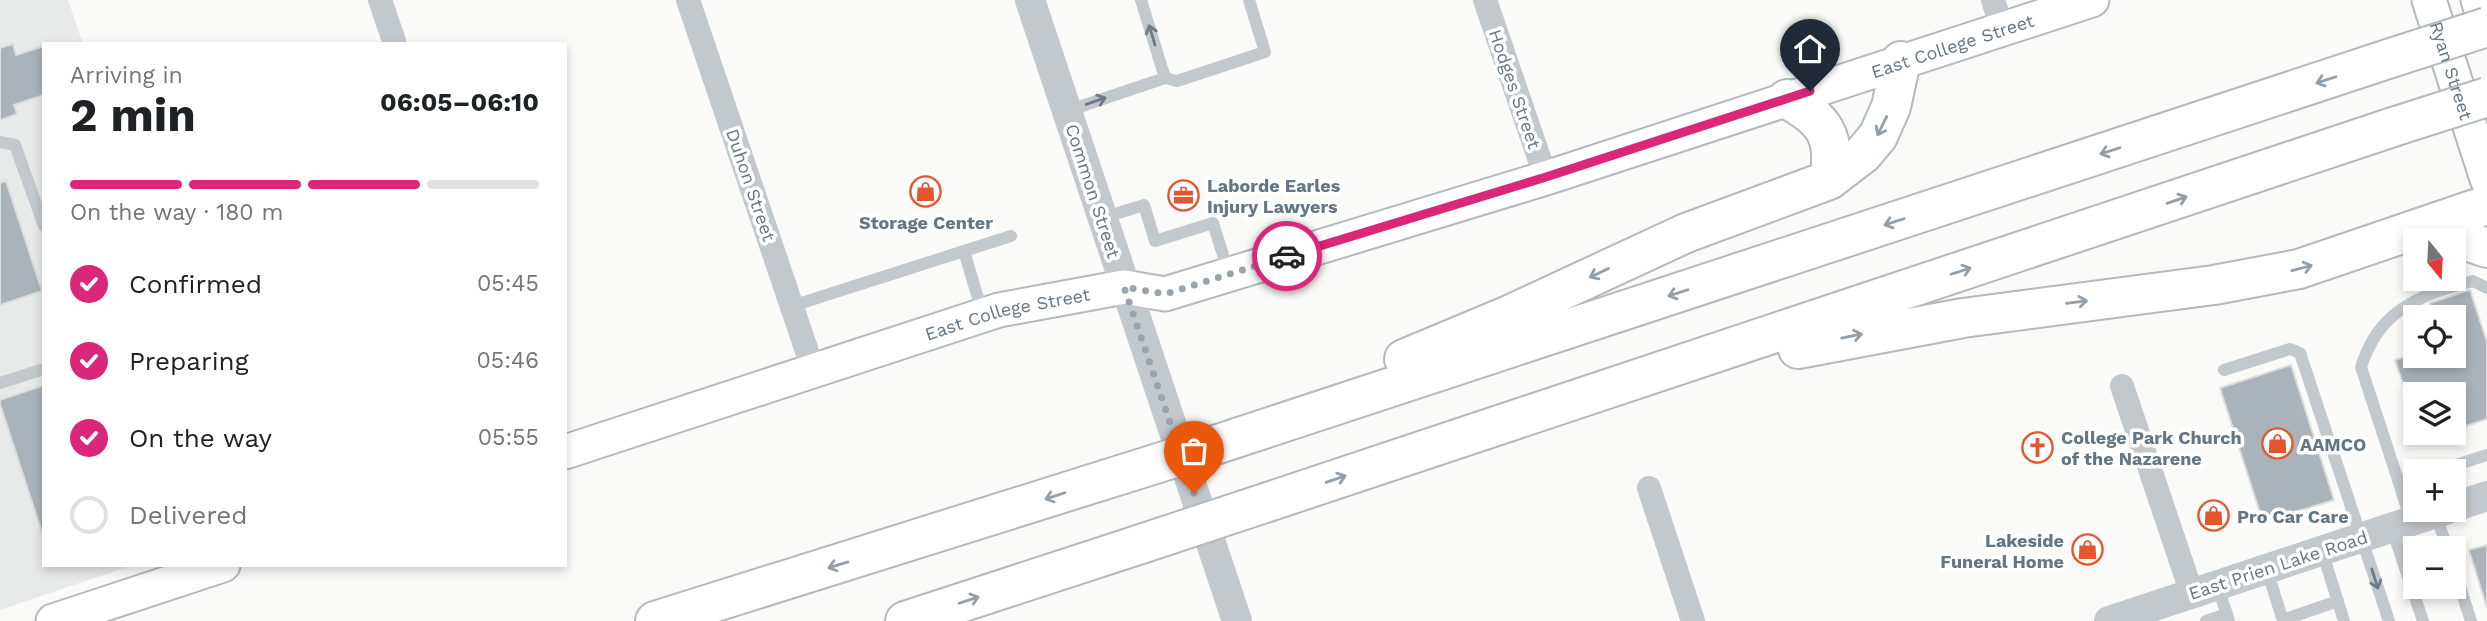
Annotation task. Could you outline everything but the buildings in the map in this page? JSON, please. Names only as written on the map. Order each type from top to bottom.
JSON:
[{"type":"highway","points":[[655,621],[1256,432],[2487,27]]},
{"type":"highway","points":[[1256,432],[1315,395],[1507,316],[1686,233],[1829,180],[1863,154],[1878,136],[1891,107],[1901,61]]},
{"type":"highway","points":[[905,621],[2487,97]]},
{"type":"highway","points":[[1787,99],[1813,113],[1826,130],[1834,155],[1829,180]]},
{"type":"highway","points":[[1571,400],[1861,334],[2124,295],[2214,285],[2299,269],[2360,251],[2487,205]]},
{"type":"highway","points":[[2360,251],[2425,238],[2458,238],[2487,248]]},
{"type":"main road","name":"East College Street","points":[[567,451],[983,315],[1124,287],[1165,294],[1546,177],[1901,61],[1998,15],[2092,0]]},
{"type":"main road","name":"Ryan Street","points":[[2429,0],[2487,179]]},
{"type":"main road","points":[[2478,0],[2487,27]]},
{"type":"main road","points":[[53,621],[164,579],[215,567]]},
{"type":"street","points":[[380,0],[395,42]]},
{"type":"street","name":"Duhon Street","points":[[688,0],[813,369]]},
{"type":"street","name":"Common Street","points":[[1030,0],[1237,621]]},
{"type":"street","name":"Hodges Street","points":[[1485,0],[1546,177]]},
{"type":"street","points":[[2122,386],[2204,590]]},
{"type":"street","points":[[1649,488],[1693,621]]},
{"type":"street","name":"East Prien Lake Road","points":[[2466,503],[2487,496]]},
{"type":"street","name":"East Prien Lake Road","points":[[2109,621],[2153,614],[2204,590],[2410,522]]},
{"type":"lane","points":[[1141,0],[1165,78]]},
{"type":"lane","points":[[1066,111],[1165,78],[1177,81],[1265,52],[1249,0]]},
{"type":"lane","points":[[0,142],[15,145],[42,220]]},
{"type":"lane","points":[[1102,218],[1144,205],[1155,241],[1213,223],[1229,274]]},
{"type":"lane","points":[[792,306],[1011,236]]},
{"type":"lane","points":[[964,251],[983,315]]},
{"type":"lane","points":[[2403,488],[2399,483],[2361,367],[2365,355],[2395,312],[2410,302],[2473,281],[2487,288]]},
{"type":"lane","points":[[2224,370],[2290,349],[2300,353],[2389,621]]},
{"type":"lane","points":[[0,383],[42,370]]},
{"type":"lane","points":[[2466,461],[2487,454]]},
{"type":"lane","points":[[2399,483],[2403,482]]},
{"type":"lane","points":[[2423,621],[2428,522]]},
{"type":"lane","points":[[2322,551],[2344,621]]},
{"type":"lane","points":[[2266,569],[2283,620],[2338,601]]},
{"type":"lane","points":[[2204,590],[2228,618]]},
{"type":"lane","points":[[2464,599],[2471,621]]},
{"type":"lane","points":[[2206,621],[2228,618]]},
{"type":"shaded area","points":[[0,0],[68,0],[82,42],[42,42],[42,567],[127,567],[0,610]]},
{"type":"way so far","points":[[1194,493],[1124,287],[1165,294],[1287,256]]},
{"type":"place","name":"Storage Center","points":[[926,192]]},
{"type":"place","name":"Laborde Earles Injury Lawyers","points":[[1184,195]]},
{"type":"place","name":"AAMCO","points":[[2277,444]]},
{"type":"place","name":"College Park Church of the Nazarene","points":[[2038,447]]},
{"type":"place","name":"Pro Car Care","points":[[2214,516]]},
{"type":"place","name":"Lakeside Funeral Home","points":[[2087,550]]},
{"type":"route","points":[[1287,256],[1546,177],[1810,91]]}]
